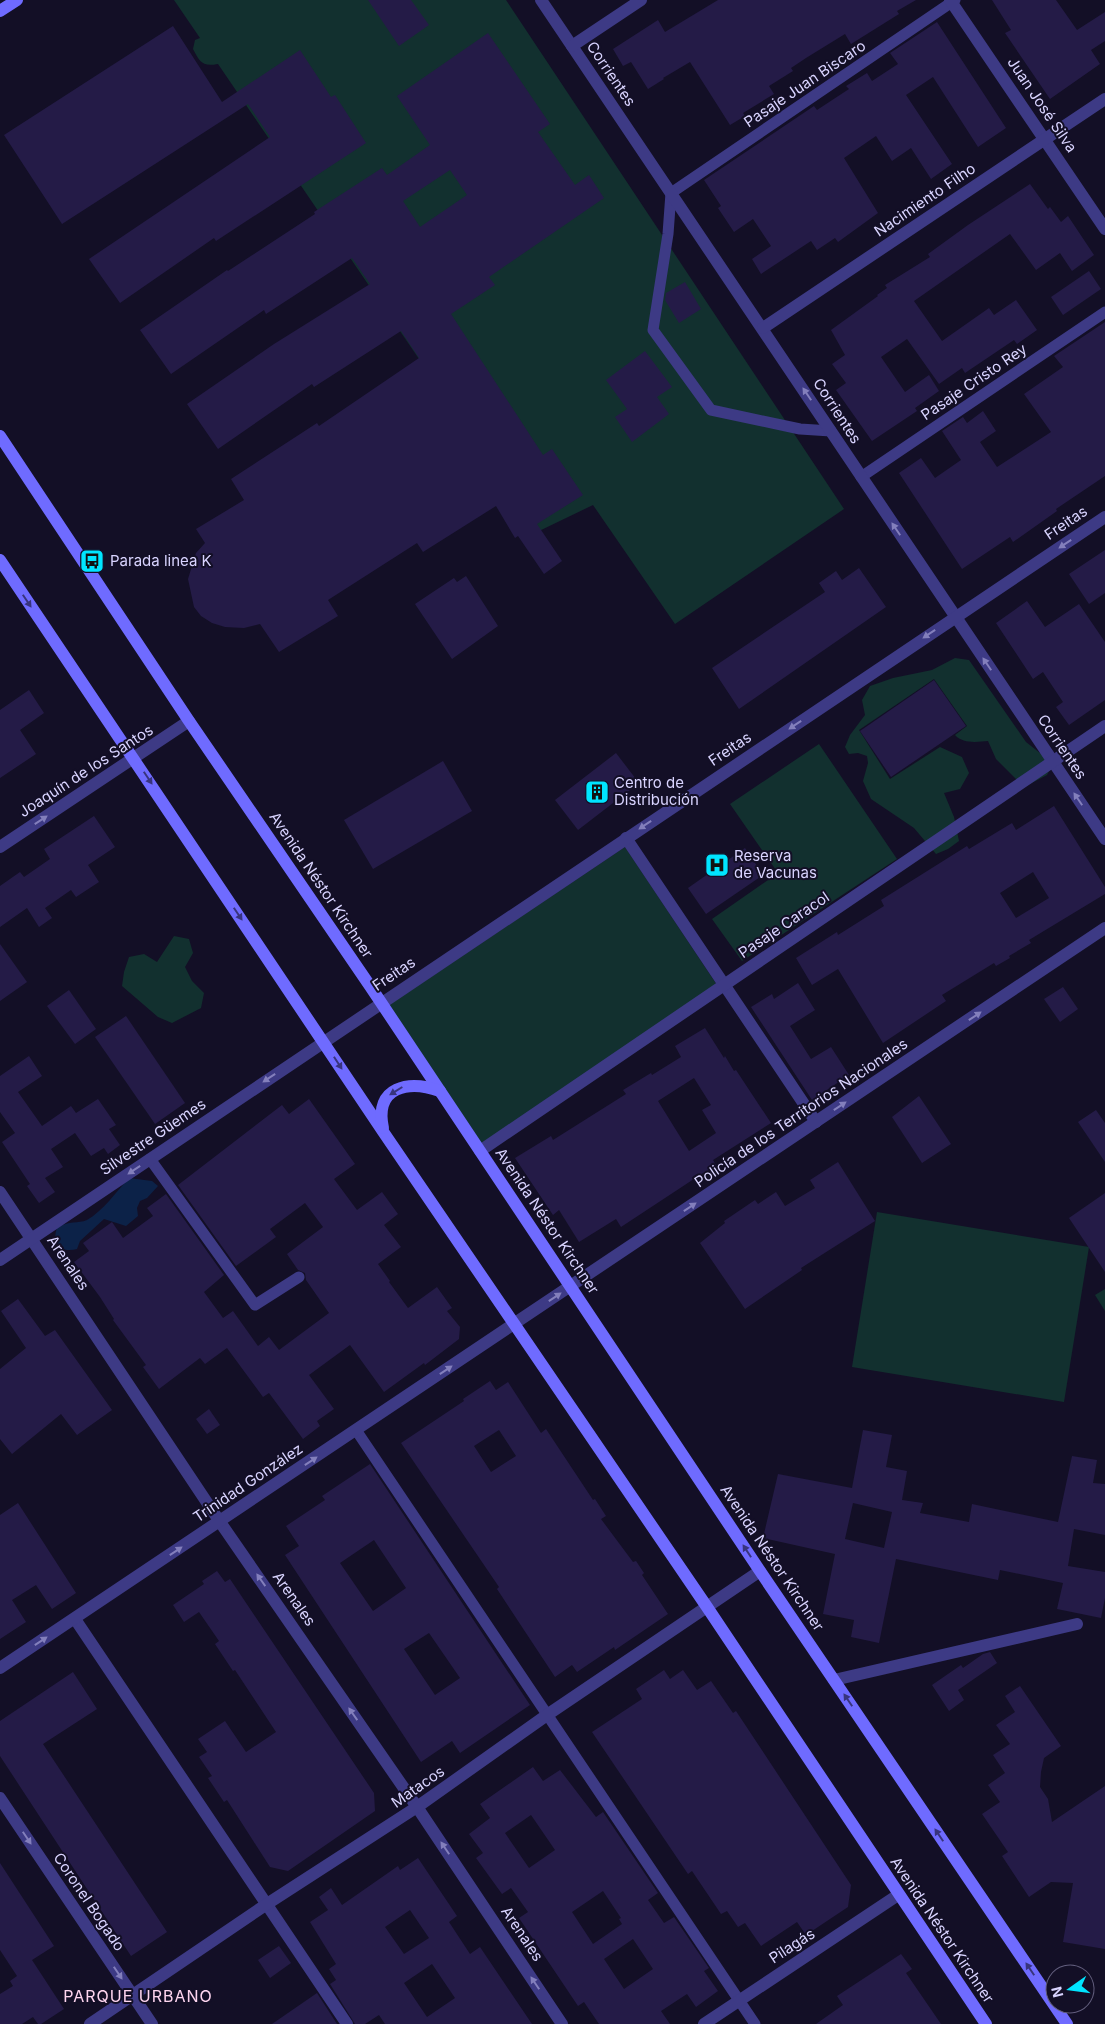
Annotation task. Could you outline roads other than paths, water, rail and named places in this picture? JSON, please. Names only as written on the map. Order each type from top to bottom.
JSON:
[{"type":"main road","points":[[0,11],[17,0]]},
{"type":"main road","name":"Avenida Néstor Kirchner","points":[[0,436],[189,721],[572,1286],[760,1571],[1067,2024]]},
{"type":"main road","name":"Avenida Néstor Kirchner","points":[[0,560],[135,758],[384,1133],[707,1607],[986,2024]]},
{"type":"main road","points":[[384,1133],[381,1117],[382,1107],[389,1095],[399,1088],[410,1085],[425,1086],[440,1091]]},
{"type":"street","name":"Corrientes","points":[[542,0],[832,431],[860,477],[1105,839]]},
{"type":"street","points":[[572,46],[641,0]]},
{"type":"street","name":"Juan José Silva","points":[[953,1],[1105,229]]},
{"type":"street","name":"Nacimiento Filho","points":[[763,328],[1105,99]]},
{"type":"street","name":"Freitas","points":[[324,1041],[1105,517]]},
{"type":"street","name":"Joaquín de los Santos","points":[[0,847],[189,721]]},
{"type":"street","name":"Pasaje Caracol","points":[[480,1151],[1105,726]]},
{"type":"street","points":[[626,838],[816,1122]]},
{"type":"street","name":"Policía de los Territorios Nacionales","points":[[515,1324],[1105,928]]},
{"type":"street","name":"Silvestre Güemes","points":[[0,1260],[324,1041]]},
{"type":"street","name":"Arenales","points":[[0,1192],[220,1522],[417,1807],[562,2024]]},
{"type":"street","name":"Trinidad González","points":[[0,1668],[515,1324]]},
{"type":"street","name":"Matacos","points":[[90,2024],[267,1904],[417,1807],[547,1715],[760,1571]]},
{"type":"street","points":[[75,1619],[347,2024]]},
{"type":"street","points":[[834,1680],[1077,1624]]},
{"type":"street","name":"Coronel Bogado","points":[[0,1798],[152,2024]]},
{"type":"street","name":"Pilagás","points":[[704,2024],[898,1895]]},
{"type":"lane","name":"Pasaje Juan Biscaro","points":[[671,193],[953,1]]},
{"type":"lane","points":[[671,193],[668,234],[653,330],[711,410],[800,429],[832,431]]},
{"type":"lane","name":"Pasaje Cristo Rey","points":[[860,477],[1105,312]]},
{"type":"lane","points":[[150,1159],[254,1305],[299,1277]]},
{"type":"lane","points":[[356,1430],[755,2024]]},
{"type":"water","points":[[129,1178],[152,1181],[158,1186],[147,1198],[140,1201],[137,1208],[138,1216],[126,1226],[104,1219],[80,1241],[77,1249],[62,1249],[55,1239],[57,1228],[65,1224],[87,1220],[93,1216]]},
{"type":"place","name":"Parada linea K","points":[[92,561]]},
{"type":"place","name":"Centro de Distribución","points":[[597,792]]},
{"type":"place","name":"Reserva de Vacunas","points":[[717,865]]},
{"type":"district","name":"PARQUE URBANO","points":[[138,1996]]}]
